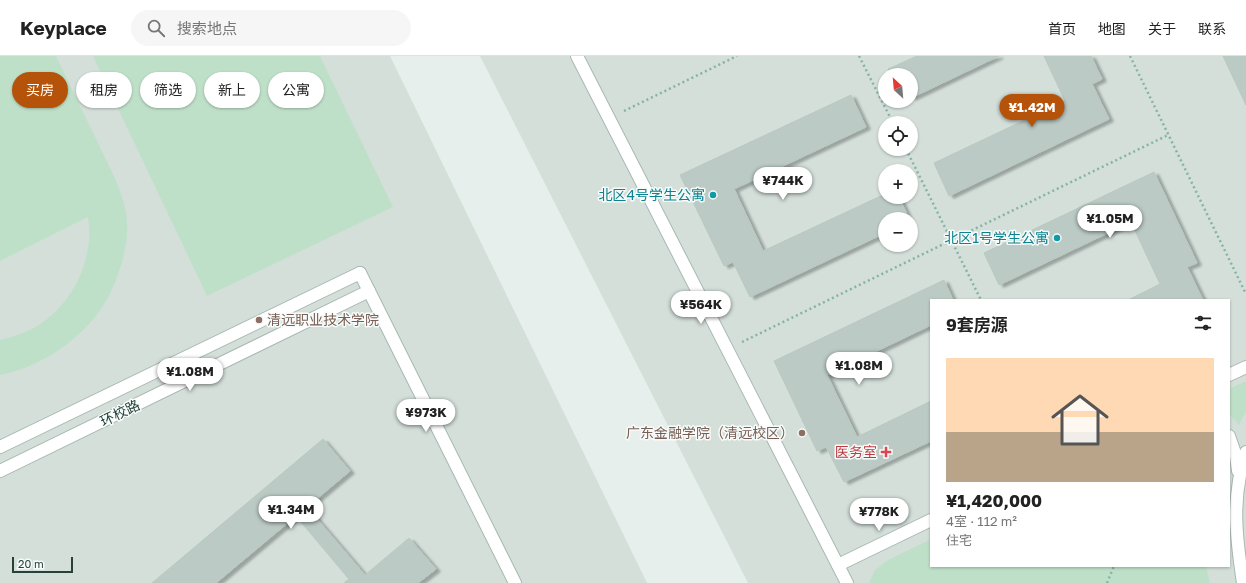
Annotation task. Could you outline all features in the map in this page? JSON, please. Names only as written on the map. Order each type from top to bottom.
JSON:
[{"type":"street","points":[[577,56],[847,583]]},
{"type":"street","name":"环校路","points":[[0,447],[360,273],[369,292],[0,472]]},
{"type":"street","points":[[369,292],[514,583]]},
{"type":"street","points":[[1230,374],[1246,366]]},
{"type":"street","points":[[1230,439],[1236,456],[1239,484]]},
{"type":"street","points":[[1244,583],[1235,526],[1239,484],[1246,452]]},
{"type":"street","points":[[838,565],[930,520]]},
{"type":"path","points":[[609,118],[737,56]]},
{"type":"path","points":[[859,56],[889,116]]},
{"type":"path","points":[[1130,56],[1246,294]]},
{"type":"path","points":[[727,349],[1168,135]]},
{"type":"path","points":[[909,156],[980,299]]},
{"type":"path","points":[[1107,583],[1114,567]]},
{"type":"shaded area","name":"清远职业技术学院","points":[[0,56],[390,56],[647,583],[0,583]]},
{"type":"shaded area","name":"广东金融学院（清远校区）","points":[[480,56],[1246,56],[1246,583],[748,583]]},
{"type":"green space","points":[[0,56],[56,56],[64,72],[12,72],[12,108],[68,108],[68,81],[76,97],[76,108],[81,108],[110,167],[123,199],[127,227],[121,265],[106,301],[89,324],[78,335],[54,353],[28,367],[0,375],[0,340],[32,329],[46,320],[69,296],[77,282],[84,266],[88,250],[88,217],[0,261]]},
{"type":"green space","points":[[93,56],[320,56],[393,207],[207,296],[118,108],[132,108],[132,72],[101,72]]},
{"type":"green space","points":[[1246,381],[1246,412],[1239,425],[1230,415],[1230,389]]},
{"type":"green space","points":[[930,539],[930,567],[1206,567],[1210,583],[869,583],[875,570],[888,560]]},
{"type":"building","points":[[917,56],[999,56],[918,95],[918,68],[890,68]]},
{"type":"building","points":[[1044,56],[1091,56],[1102,79],[1092,84],[1109,119],[949,196],[934,163],[1065,101]]},
{"type":"building","points":[[1223,56],[1246,56],[1246,105]]},
{"type":"building","name":"北区4号学生公寓","points":[[851,95],[866,127],[734,189],[763,251],[878,197],[878,204],[902,204],[906,212],[878,212],[878,236],[750,297],[733,262],[724,266],[680,175]]},
{"type":"building","name":"北区1号学生公寓","points":[[1154,172],[1197,263],[1187,267],[1203,299],[1130,299],[1160,284],[1131,222],[999,285],[984,253]]},
{"type":"building","points":[[944,280],[953,299],[930,299],[930,325],[827,375],[857,437],[930,401],[930,441],[844,482],[826,447],[817,451],[774,361]]},
{"type":"building","points":[[323,439],[350,471],[307,507],[365,575],[409,538],[436,569],[418,583],[344,583],[349,579],[296,516],[216,583],[152,583]]},
{"type":"place","name":"北区4号学生公寓","points":[[713,195]]},
{"type":"place","name":"北区1号学生公寓","points":[[1057,238]]},
{"type":"place","name":"清远职业技术学院","points":[[259,320]]},
{"type":"place","name":"广东金融学院（清远校区）","points":[[802,433]]},
{"type":"place","name":"医务室","points":[[886,452]]}]
